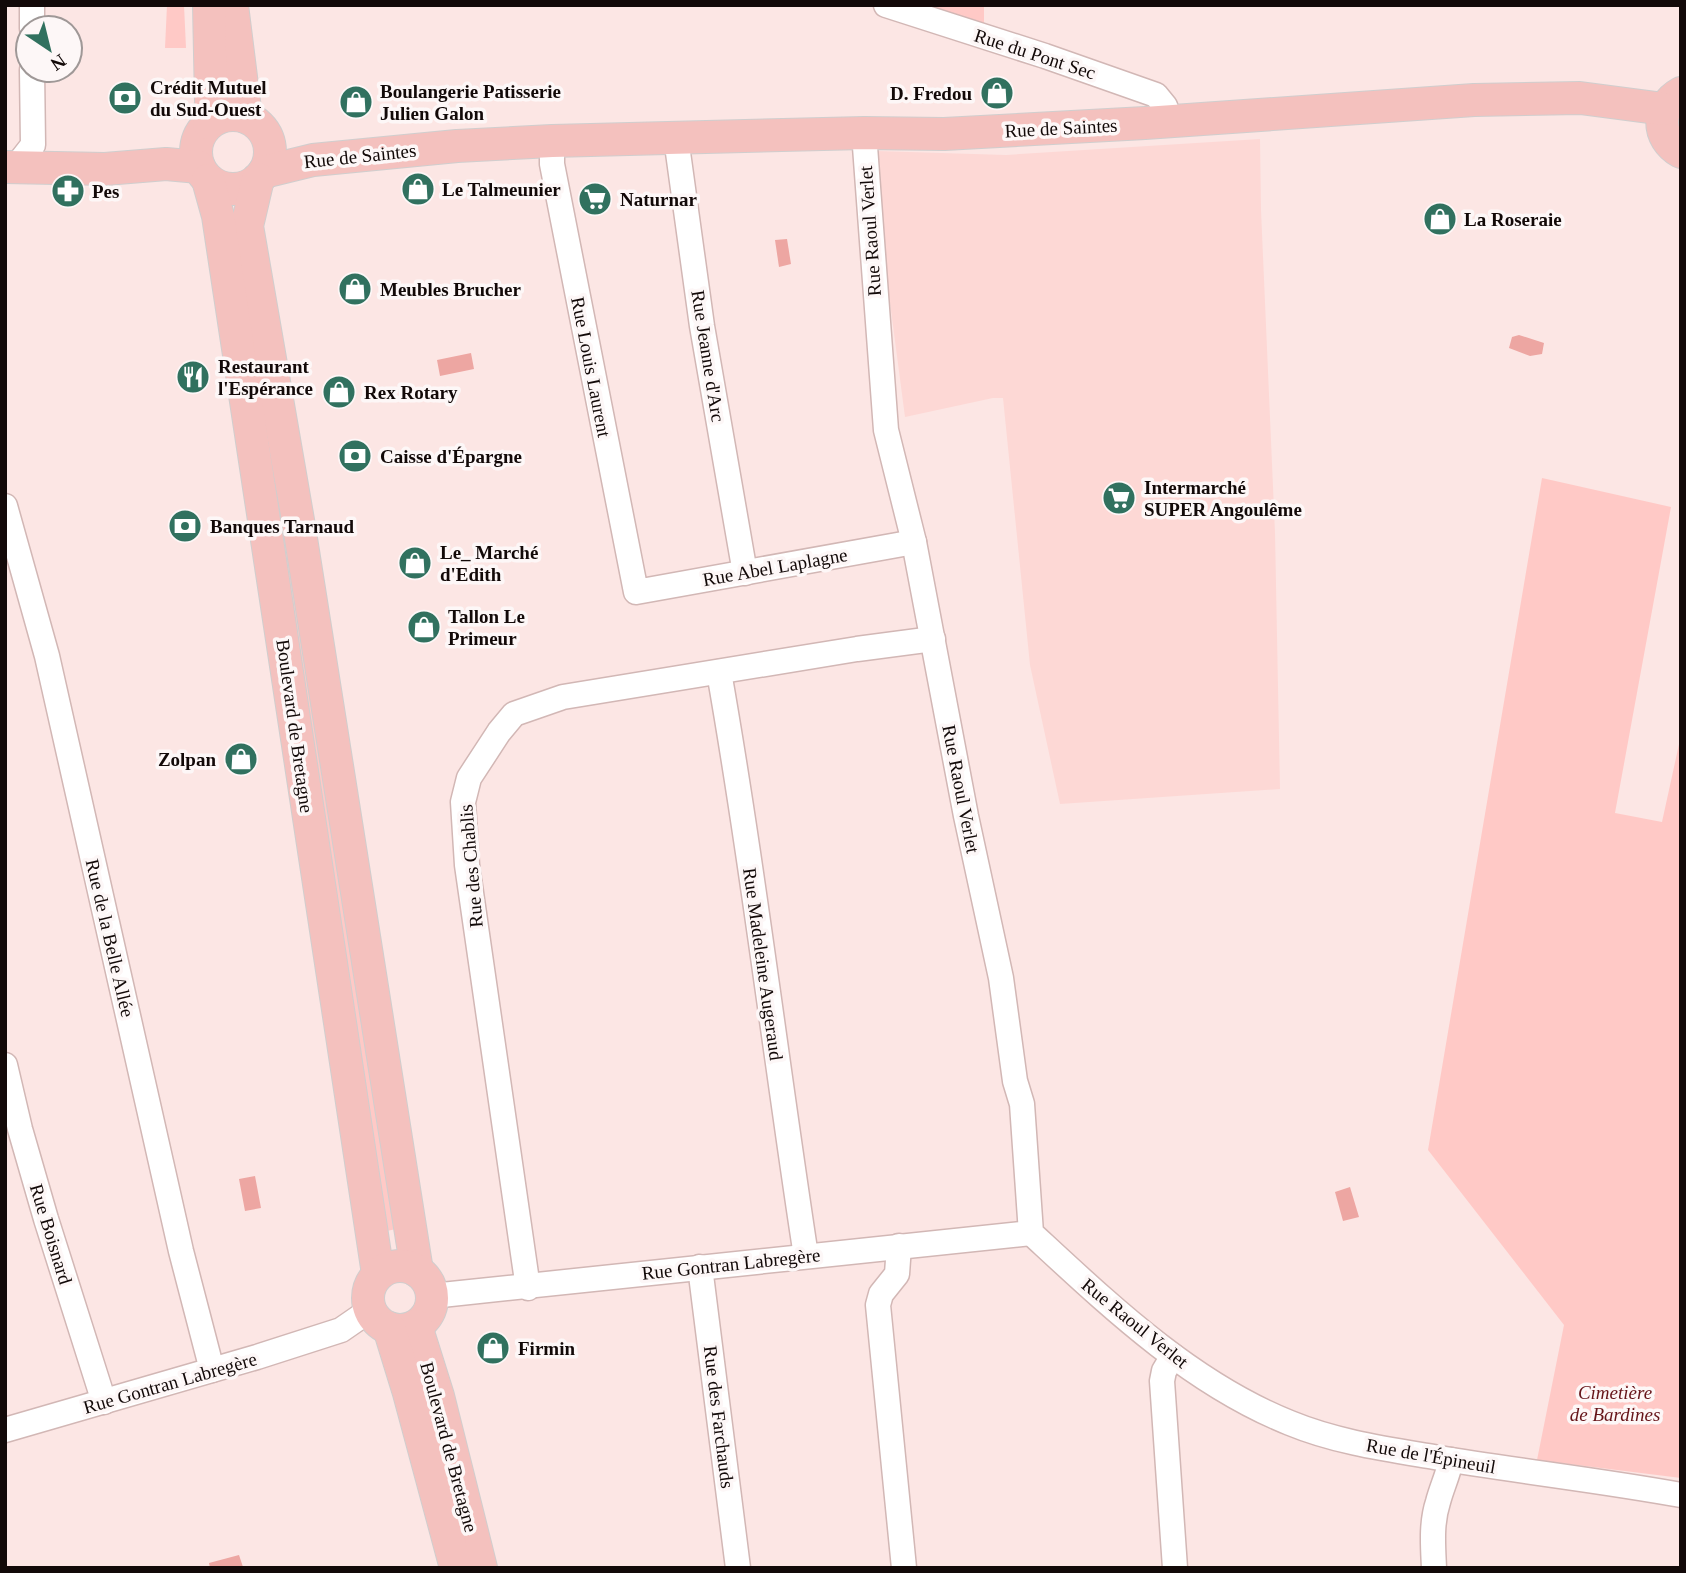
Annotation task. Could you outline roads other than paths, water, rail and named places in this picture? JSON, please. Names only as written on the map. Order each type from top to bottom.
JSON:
[{"type":"main road","name":"Boulevard de Bretagne","points":[[209,5],[211,102],[203,152],[218,216],[378,1274]]},
{"type":"main road","points":[[203,152],[228,189],[249,185],[261,175],[269,160],[270,148],[256,126],[232,5]]},
{"type":"main road","name":"Rue de Saintes","points":[[261,175],[313,160],[457,146],[552,141],[864,133],[944,134],[1488,100],[1580,98],[1672,101]]},
{"type":"main road","points":[[1672,101],[1662,128],[1671,146],[1681,152]]},
{"type":"main road","points":[[14,158],[105,169],[166,164],[203,152],[227,115],[256,126]]},
{"type":"main road","name":"Rue de Saintes","points":[[256,126],[288,140],[457,146]]},
{"type":"main road","name":"Boulevard de Bretagne","points":[[261,175],[247,226],[425,1284]]},
{"type":"main road","points":[[397,1266],[425,1284],[428,1313],[392,1322],[369,1292],[378,1274],[397,1266]]},
{"type":"main road","name":"Boulevard de Bretagne","points":[[392,1322],[456,1568]]},
{"type":"main road","name":"Boulevard de Bretagne","points":[[392,1322],[438,1396],[481,1568]]},
{"type":"street","name":"Rue du Pont Sec","points":[[886,5],[1156,95],[1165,106],[1170,120]]},
{"type":"street","points":[[14,158],[33,145],[32,84]]},
{"type":"street","name":"Rue Raoul Verlet","points":[[864,133],[886,430],[914,541],[966,816],[1001,978],[1015,1081],[1022,1104],[1031,1233],[1093,1290],[1195,1371]]},
{"type":"street","name":"Rue Jeanne d'Arc","points":[[676,138],[702,326],[745,573]]},
{"type":"street","name":"Rue Louis Laurent","points":[[552,141],[551,164],[636,592]]},
{"type":"street","name":"Rue de la Belle Allée","points":[[5,506],[47,656],[181,1251],[212,1370]]},
{"type":"street","name":"Rue Abel Laplagne","points":[[636,592],[914,541]]},
{"type":"street","name":"Rue des Chablis","points":[[528,1287],[467,865],[463,802],[469,778],[514,714],[563,698],[933,639]]},
{"type":"street","name":"Rue Madeleine Augeraud","points":[[719,672],[741,799],[806,1256]]},
{"type":"street","name":"Rue Boisnard","points":[[5,1065],[46,1219],[104,1402]]},
{"type":"street","name":"Rue Gontran Labregère","points":[[425,1284],[528,1287],[1031,1233]]},
{"type":"street","points":[[899,1246],[897,1274],[881,1294],[878,1304],[904,1568]]},
{"type":"street","name":"Rue des Farchauds","points":[[700,1267],[738,1568]]},
{"type":"street","name":"Rue Gontran Labregère","points":[[5,1430],[341,1330],[392,1322]]},
{"type":"street","points":[[1173,1356],[1164,1371],[1162,1381],[1175,1568]]},
{"type":"street","name":"Rue de l'Épineuil","points":[[1195,1371],[1254,1406],[1290,1423],[1343,1440],[1451,1460],[1681,1495]]},
{"type":"street","points":[[1434,1568],[1433,1526],[1451,1460]]},
{"type":"place","name":"D. Fredou","points":[[997,93]]},
{"type":"place","name":"Crédit Mutuel du Sud-Ouest","points":[[125,98]]},
{"type":"place","name":"Boulangerie Patisserie Julien Galon","points":[[356,102]]},
{"type":"place","name":"Le Talmeunier","points":[[418,189]]},
{"type":"place","name":"Pes","points":[[68,191]]},
{"type":"place","name":"Naturnar","points":[[595,199]]},
{"type":"place","name":"La Roseraie","points":[[1440,219]]},
{"type":"place","name":"Meubles Brucher","points":[[355,289]]},
{"type":"place","name":"Restaurant l'Espérance","points":[[193,377]]},
{"type":"place","name":"Rex Rotary","points":[[339,392]]},
{"type":"place","name":"Caisse d'Épargne","points":[[355,456]]},
{"type":"place","name":"Intermarché SUPER Angoulême","points":[[1119,498]]},
{"type":"place","name":"Banques Tarnaud","points":[[185,526]]},
{"type":"place","name":"Le_ Marché d'Edith","points":[[415,563]]},
{"type":"place","name":"Tallon Le Primeur","points":[[424,627]]},
{"type":"place","name":"Zolpan","points":[[241,759]]},
{"type":"place","name":"Firmin","points":[[493,1348]]},
{"type":"park label","name":"Cimetière de Bardines","points":[[1615,1403]]}]
